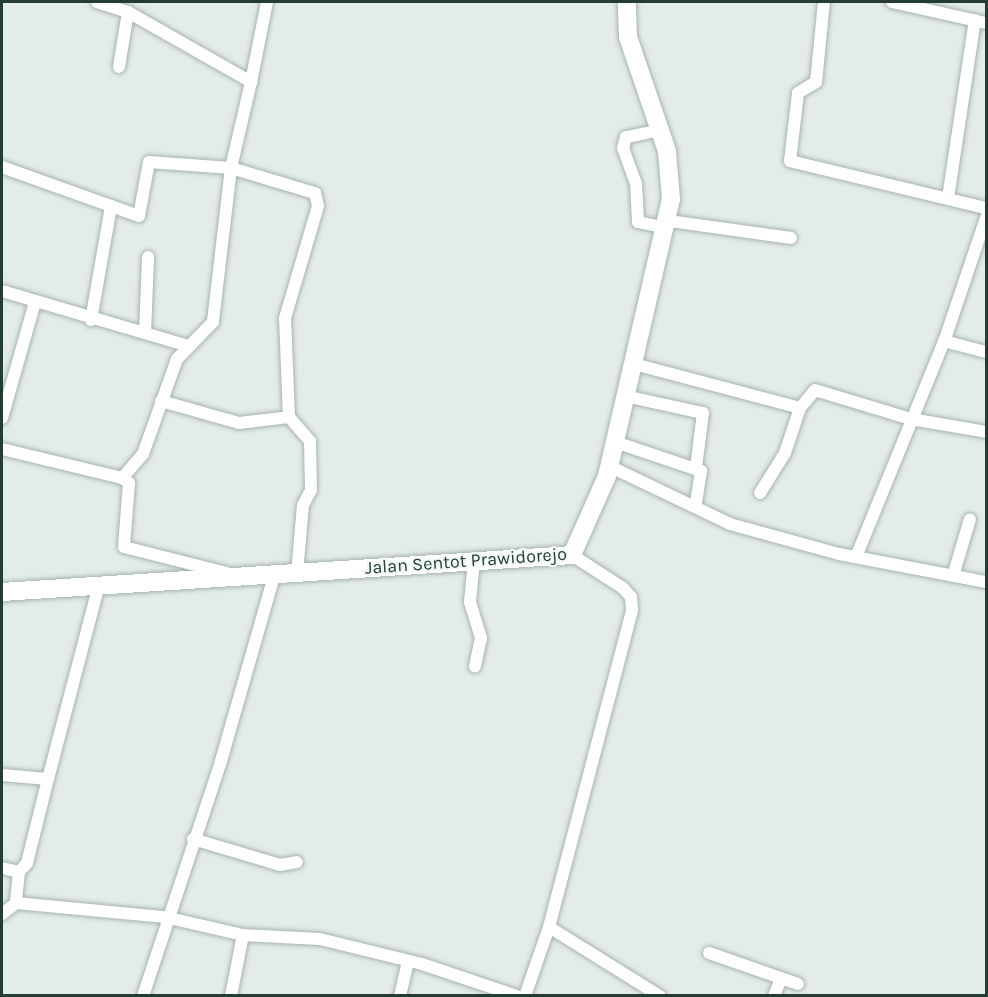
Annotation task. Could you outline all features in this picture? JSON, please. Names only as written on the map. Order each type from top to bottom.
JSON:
[{"type":"main road","name":"Jalan Sentot Prawidorejo","points":[[2,592],[98,589],[234,574],[297,573],[572,555],[609,466],[664,225],[670,175],[628,37],[627,2]]},
{"type":"street","points":[[97,2],[116,3],[251,82]]},
{"type":"street","points":[[122,478],[142,454],[185,345],[213,322],[217,308],[231,168],[267,2]]},
{"type":"street","points":[[824,2],[816,82],[798,93],[790,161],[987,208]]},
{"type":"street","points":[[892,2],[981,21],[948,198]]},
{"type":"street","points":[[119,67],[128,12]]},
{"type":"street","points":[[657,130],[626,137],[623,148],[636,183],[638,222],[643,225],[664,225],[791,238]]},
{"type":"street","points":[[2,167],[139,216],[148,162],[231,168],[311,190],[318,199],[285,318],[289,417],[310,441],[311,490],[303,505],[297,573]]},
{"type":"street","points":[[91,320],[111,206]]},
{"type":"street","points":[[856,557],[944,341],[986,221]]},
{"type":"street","points":[[146,333],[148,257]]},
{"type":"street","points":[[2,291],[91,320],[185,345]]},
{"type":"street","points":[[2,418],[35,302]]},
{"type":"street","points":[[944,341],[987,352]]},
{"type":"street","points":[[634,364],[800,408]]},
{"type":"street","points":[[760,493],[785,453],[800,408],[815,390],[911,419],[987,432]]},
{"type":"street","points":[[626,396],[703,413],[696,468]]},
{"type":"street","points":[[161,401],[239,423],[289,417]]},
{"type":"street","points":[[615,442],[696,468],[704,477],[695,507]]},
{"type":"street","points":[[2,449],[122,478],[129,483],[124,547],[234,574]]},
{"type":"street","points":[[609,466],[730,524],[856,557],[987,582]]},
{"type":"street","points":[[953,576],[970,519]]},
{"type":"street","points":[[525,996],[549,927],[632,610],[632,597],[623,588],[572,555]]},
{"type":"street","points":[[474,561],[470,602],[481,638],[475,666]]},
{"type":"street","points":[[143,996],[165,918],[221,761],[275,573]]},
{"type":"street","points":[[16,903],[19,872],[27,862],[98,589]]},
{"type":"street","points":[[2,775],[48,779]]},
{"type":"street","points":[[193,839],[280,865],[297,862]]},
{"type":"street","points":[[2,868],[19,872]]},
{"type":"street","points":[[2,914],[16,903],[165,918],[243,935],[299,936],[320,939],[408,961],[517,996]]},
{"type":"street","points":[[549,927],[660,996]]},
{"type":"street","points":[[231,996],[243,935]]},
{"type":"street","points":[[709,953],[798,984]]},
{"type":"street","points":[[400,996],[408,961]]},
{"type":"street","points":[[774,996],[781,979]]}]
